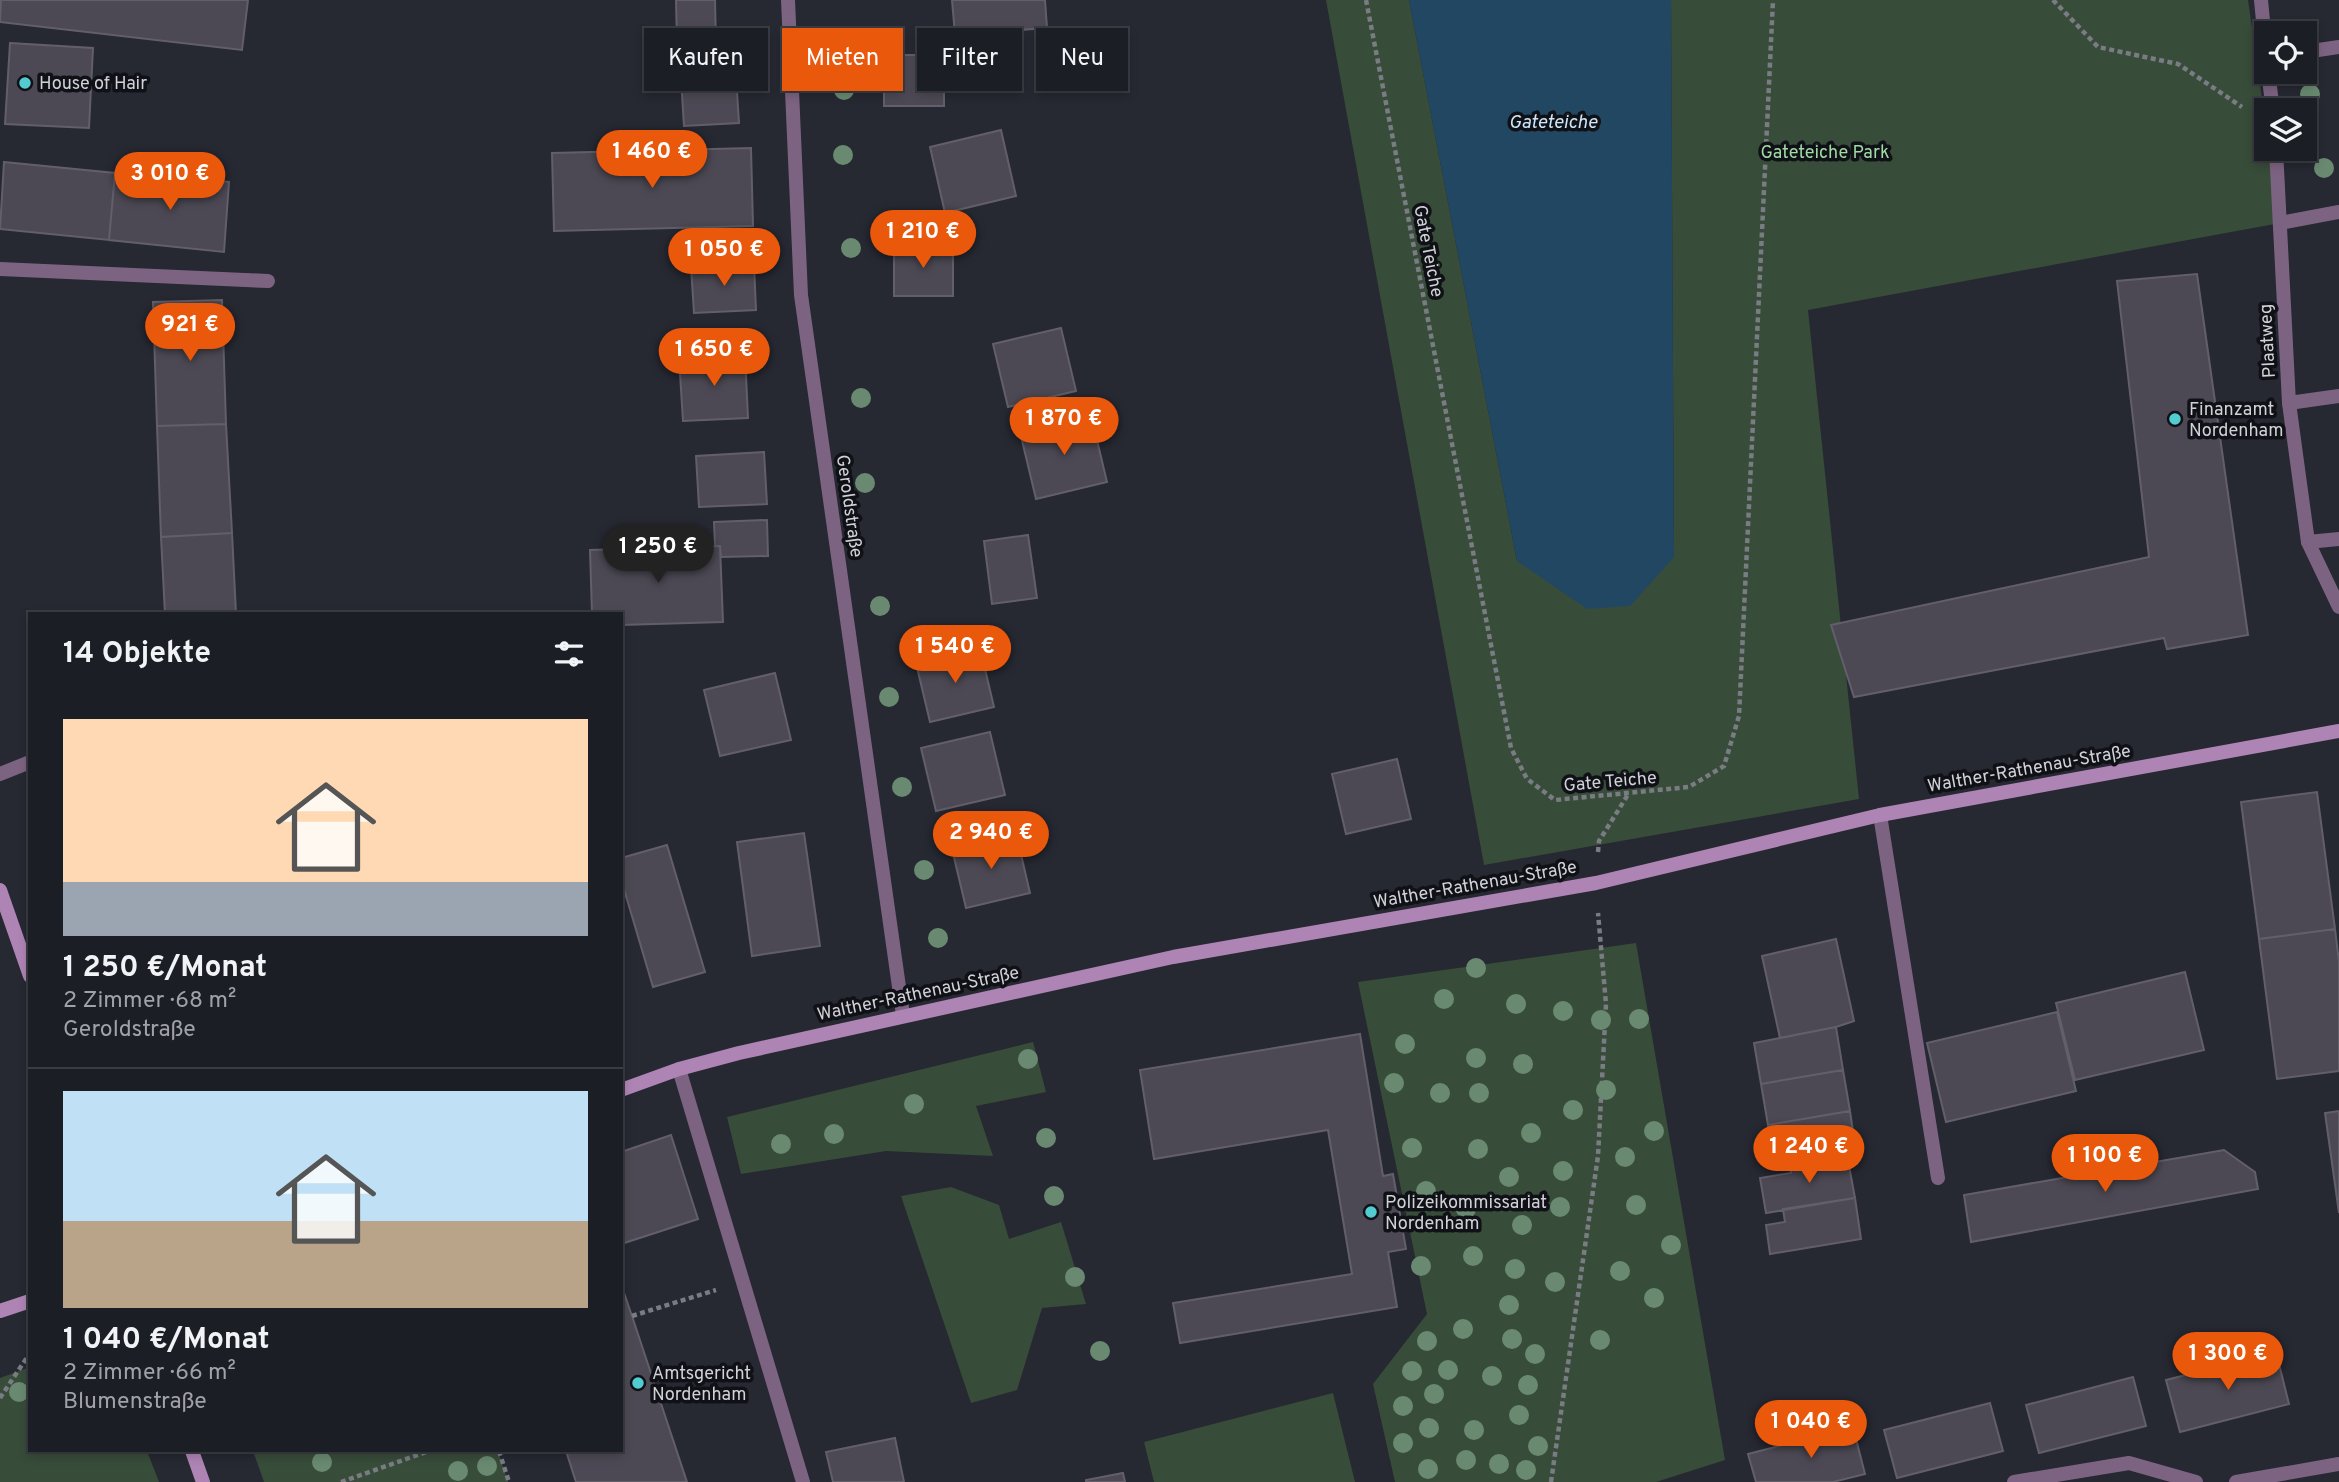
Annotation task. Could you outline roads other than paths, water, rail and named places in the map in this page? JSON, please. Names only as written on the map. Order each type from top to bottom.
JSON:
[{"type":"street","name":"Geroldstraße","points":[[788,0],[801,295],[903,1015]]},
{"type":"street","points":[[2261,0],[2263,21]]},
{"type":"street","points":[[2317,50],[2339,47]]},
{"type":"street","name":"Plaatweg","points":[[2277,161],[2289,403],[2308,542],[2339,607]]},
{"type":"street","points":[[2280,223],[2339,212]]},
{"type":"street","points":[[0,270],[268,281]]},
{"type":"street","points":[[2289,403],[2339,396]]},
{"type":"street","points":[[2308,542],[2339,539]]},
{"type":"street","name":"Walther-Rathenau-Straße","points":[[623,1089],[679,1069],[903,1015],[1173,957],[1596,883],[1880,815],[2339,731]]},
{"type":"street","points":[[0,774],[28,763]]},
{"type":"street","points":[[1880,815],[1938,1178]]},
{"type":"street","points":[[0,890],[28,970]]},
{"type":"street","points":[[679,1069],[803,1482]]},
{"type":"street","points":[[0,1311],[28,1302]]},
{"type":"street","points":[[192,1452],[202,1482]]},
{"type":"street","points":[[2014,1482],[2129,1463],[2196,1482]]},
{"type":"street","points":[[2236,1482],[2339,1464]]},
{"type":"water","name":"Gateteiche","points":[[1409,0],[1671,0],[1674,557],[1630,606],[1587,609],[1517,561]]},
{"type":"place","name":"House of Hair","points":[[25,83]]},
{"type":"place","name":"Finanzamt Nordenham","points":[[2175,419]]},
{"type":"place","name":"Polizeikommissariat Nordenham","points":[[1371,1212]]},
{"type":"place","name":"Amtsgericht Nordenham","points":[[638,1383]]},
{"type":"park label","name":"Gateteiche Park","points":[[1825,152]]}]
